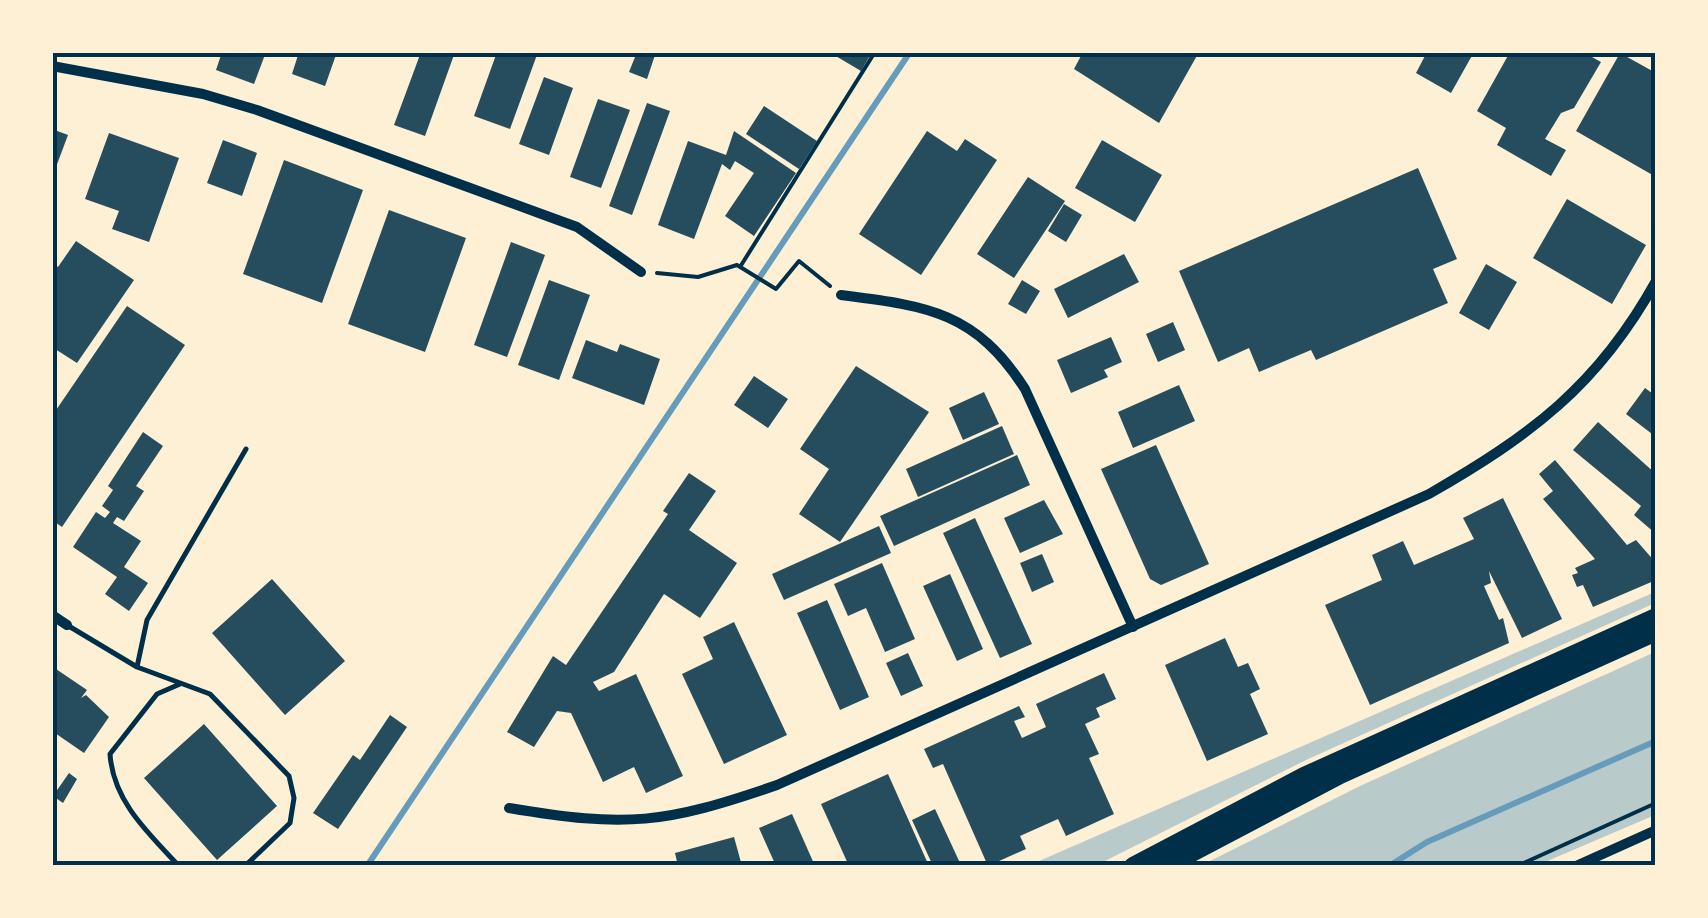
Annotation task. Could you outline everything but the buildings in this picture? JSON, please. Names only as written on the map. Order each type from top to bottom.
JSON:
[{"type":"highway","points":[[1133,866],[1321,768],[1656,617]]},
{"type":"highway","points":[[1167,866],[1340,775],[1656,632]]},
{"type":"street","points":[[52,66],[203,94],[257,110],[577,227],[641,272]]},
{"type":"street","points":[[509,808],[588,821],[634,823],[677,817],[777,784],[1429,494],[1526,435],[1558,410],[1588,377],[1656,281]]},
{"type":"street","points":[[841,295],[923,306],[960,320],[1008,361],[1025,388],[1133,627]]},
{"type":"street","points":[[52,615],[67,625]]},
{"type":"street","points":[[1576,866],[1656,830]]},
{"type":"lane","points":[[137,668],[147,620],[246,449]]},
{"type":"lane","points":[[67,625],[137,668],[210,694],[289,776],[294,798],[290,823],[245,866]]},
{"type":"lane","points":[[179,866],[121,799],[112,777],[110,754],[157,694],[180,684]]},
{"type":"path","points":[[641,272],[698,277],[740,267],[876,52]]},
{"type":"path","points":[[740,267],[776,289],[799,261],[841,295]]},
{"type":"path","points":[[1516,866],[1656,804]]},
{"type":"shaded area","points":[[1655,592],[1655,603],[1306,760],[1097,865],[1030,865]]},
{"type":"shaded area","points":[[1655,652],[1655,815],[1538,865],[1200,866],[1360,786]]},
{"type":"waterway","points":[[367,866],[910,52]]},
{"type":"waterway","points":[[1389,866],[1427,842],[1656,741]]}]
